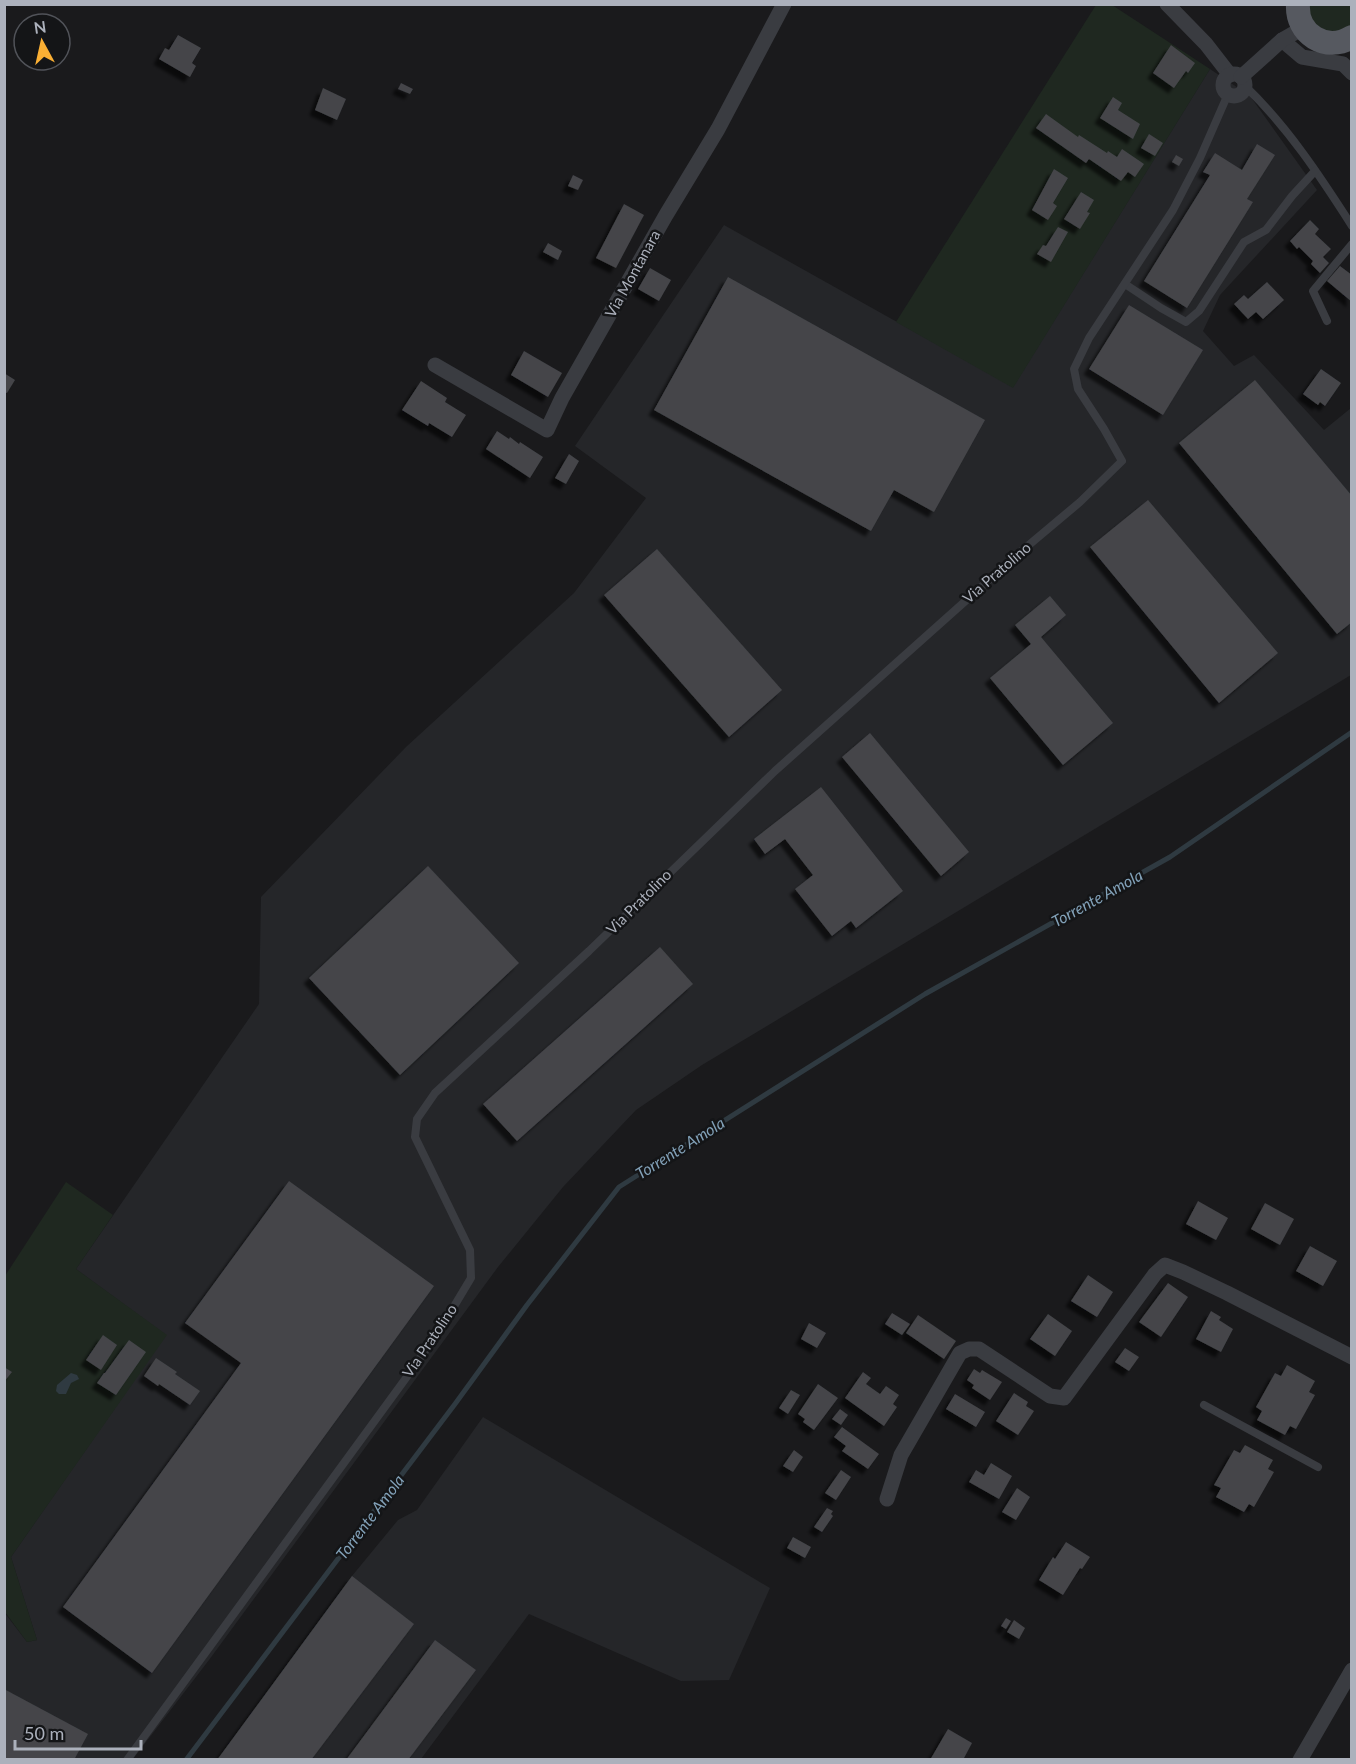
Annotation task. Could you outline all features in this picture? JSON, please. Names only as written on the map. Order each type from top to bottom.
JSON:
[{"type":"main road","points":[[1301,16],[1318,40],[1336,43],[1352,37]]},
{"type":"street","name":"Via Montanara","points":[[435,364],[547,430],[562,398],[666,215],[718,129],[784,4]]},
{"type":"street","points":[[1167,4],[1239,79],[1244,89],[1239,95],[1228,94]]},
{"type":"street","points":[[1239,79],[1282,40],[1301,16]]},
{"type":"street","points":[[1282,40],[1302,57],[1343,64],[1352,73]]},
{"type":"street","points":[[887,1499],[901,1455],[960,1353],[969,1349],[980,1349],[1050,1396],[1064,1398],[1155,1274],[1165,1265],[1227,1293],[1352,1357]]},
{"type":"street","points":[[1300,1760],[1352,1670]]},
{"type":"lane","points":[[1239,79],[1275,117],[1352,226]]},
{"type":"lane","name":"Via Pratolino","points":[[127,1760],[406,1378],[441,1328],[471,1278],[470,1250],[415,1137],[417,1119],[435,1093],[589,951],[775,771],[1017,555],[1080,502],[1122,461],[1078,389],[1074,369],[1089,338],[1173,210],[1200,158],[1228,94]]},
{"type":"lane","points":[[1125,284],[1186,322],[1198,311],[1244,242],[1266,230],[1315,171]]},
{"type":"lane","points":[[1327,321],[1313,291],[1352,244]]},
{"type":"lane","points":[[1203,1405],[1318,1467]]},
{"type":"shaded area","points":[[1096,5],[1112,5],[1210,69],[1013,388],[896,322]]},
{"type":"shaded area","points":[[1299,5],[1351,5],[1351,35],[1327,42]]},
{"type":"shaded area","points":[[1210,69],[1250,96],[1317,190],[1220,295],[1203,331],[1234,366],[1254,355],[1324,430],[1351,408],[1351,675],[702,1065],[636,1110],[563,1187],[498,1267],[209,1660],[133,1759],[5,1759],[4,1612],[27,1642],[37,1640],[11,1557],[166,1335],[76,1269],[259,1004],[261,897],[406,747],[574,593],[646,498],[575,446],[724,225],[1013,387]]},
{"type":"shaded area","points":[[66,1182],[113,1215],[76,1269],[167,1335],[11,1557],[37,1640],[27,1642],[5,1612],[5,1276]]},
{"type":"shaded area","points":[[71,1373],[77,1375],[79,1379],[71,1383],[66,1394],[59,1394],[56,1391],[57,1385]]},
{"type":"shaded area","points":[[483,1417],[770,1588],[729,1680],[681,1681],[529,1614],[421,1759],[217,1760],[352,1576],[398,1520],[417,1510]]},
{"type":"building","points":[[178,35],[201,48],[192,63],[196,66],[190,77],[159,59],[165,48],[169,50]]},
{"type":"building","points":[[1171,45],[1195,63],[1174,88],[1153,73]]},
{"type":"building","points":[[401,83],[413,89],[410,94],[398,89]]},
{"type":"building","points":[[323,88],[346,99],[337,120],[315,110]]},
{"type":"building","points":[[1113,97],[1122,103],[1118,110],[1140,124],[1133,139],[1100,118]]},
{"type":"building","points":[[1046,114],[1078,137],[1079,135],[1107,153],[1108,151],[1117,157],[1122,149],[1144,164],[1135,177],[1128,172],[1121,181],[1089,159],[1086,163],[1036,128]]},
{"type":"building","points":[[1149,134],[1163,143],[1155,156],[1141,148]]},
{"type":"building","points":[[1257,144],[1275,155],[1247,199],[1253,202],[1187,308],[1144,281],[1210,175],[1203,172],[1215,153],[1242,170]]},
{"type":"building","points":[[1176,155],[1183,159],[1179,166],[1172,162]]},
{"type":"building","points":[[1054,169],[1068,178],[1053,203],[1057,206],[1048,220],[1032,210]]},
{"type":"building","points":[[573,175],[583,180],[578,190],[568,186]]},
{"type":"building","points":[[1081,192],[1094,200],[1087,212],[1090,213],[1080,229],[1064,219]]},
{"type":"building","points":[[624,204],[644,215],[616,268],[596,258]]},
{"type":"building","points":[[1310,220],[1319,229],[1315,234],[1331,249],[1323,257],[1329,263],[1320,273],[1311,264],[1313,261],[1290,241]]},
{"type":"building","points":[[1058,227],[1068,232],[1051,262],[1037,254],[1043,245],[1046,246]]},
{"type":"building","points":[[548,243],[562,251],[558,260],[543,252]]},
{"type":"building","points":[[1340,266],[1352,275],[1352,302],[1327,281]]},
{"type":"building","points":[[650,268],[671,280],[659,301],[638,289]]},
{"type":"building","points":[[728,277],[985,420],[934,512],[894,490],[871,531],[654,410]]},
{"type":"building","points":[[1267,282],[1284,300],[1263,319],[1256,312],[1248,319],[1234,304],[1244,295],[1248,299]]},
{"type":"building","points":[[1129,305],[1203,350],[1163,415],[1089,369]]},
{"type":"building","points":[[524,351],[562,373],[548,397],[511,375]]},
{"type":"building","points":[[1321,369],[1341,383],[1325,406],[1320,402],[1318,405],[1303,394]]},
{"type":"building","points":[[4,373],[15,380],[7,393],[4,392]]},
{"type":"building","points":[[1255,380],[1352,496],[1352,622],[1337,634],[1179,443]]},
{"type":"building","points":[[421,381],[447,398],[445,402],[466,415],[452,437],[402,410]]},
{"type":"building","points":[[497,431],[543,457],[530,478],[486,449]]},
{"type":"building","points":[[569,454],[579,461],[566,484],[555,478]]},
{"type":"building","points":[[1148,500],[1278,653],[1219,703],[1090,547]]},
{"type":"building","points":[[657,549],[782,690],[729,737],[604,595]]},
{"type":"building","points":[[1050,596],[1066,615],[1041,637],[1113,723],[1063,765],[990,678],[1031,644],[1015,625]]},
{"type":"building","points":[[870,733],[969,852],[941,876],[842,757]]},
{"type":"building","points":[[821,787],[903,891],[856,928],[851,921],[832,936],[795,889],[813,875],[785,839],[765,854],[754,839]]},
{"type":"building","points":[[428,866],[519,963],[400,1075],[309,978]]},
{"type":"building","points":[[660,947],[693,984],[517,1141],[483,1104]]},
{"type":"building","points":[[289,1181],[434,1286],[152,1673],[63,1607],[241,1363],[185,1323]]},
{"type":"building","points":[[1198,1201],[1228,1218],[1216,1240],[1186,1224]]},
{"type":"building","points":[[1265,1203],[1294,1219],[1280,1245],[1251,1229]]},
{"type":"building","points":[[1310,1246],[1337,1261],[1323,1286],[1296,1271]]},
{"type":"building","points":[[1088,1275],[1113,1292],[1097,1317],[1071,1301]]},
{"type":"building","points":[[1168,1283],[1188,1297],[1161,1337],[1139,1322]]},
{"type":"building","points":[[1211,1311],[1221,1317],[1219,1320],[1233,1329],[1221,1352],[1196,1339]]},
{"type":"building","points":[[892,1313],[910,1324],[902,1335],[885,1324]]},
{"type":"building","points":[[1048,1314],[1072,1331],[1055,1356],[1030,1339]]},
{"type":"building","points":[[918,1315],[956,1341],[944,1359],[906,1333]]},
{"type":"building","points":[[809,1323],[826,1333],[817,1348],[801,1339]]},
{"type":"building","points":[[103,1335],[117,1345],[101,1370],[86,1360]]},
{"type":"building","points":[[129,1340],[146,1352],[116,1395],[97,1383]]},
{"type":"building","points":[[1125,1348],[1139,1357],[1129,1371],[1115,1362]]},
{"type":"building","points":[[156,1358],[200,1391],[190,1405],[144,1376]]},
{"type":"building","points":[[1287,1365],[1315,1381],[1309,1392],[1315,1395],[1296,1429],[1290,1426],[1285,1435],[1257,1420],[1262,1411],[1256,1407],[1275,1373],[1281,1376]]},
{"type":"building","points":[[4,1367],[12,1372],[4,1382]]},
{"type":"building","points":[[974,1369],[980,1373],[982,1370],[1002,1382],[990,1400],[972,1388],[974,1385],[967,1380]]},
{"type":"building","points":[[863,1372],[871,1378],[866,1384],[880,1394],[886,1386],[899,1395],[893,1404],[897,1407],[884,1426],[845,1398]]},
{"type":"building","points":[[818,1384],[838,1398],[814,1430],[803,1422],[805,1419],[798,1414]]},
{"type":"building","points":[[791,1390],[800,1395],[788,1414],[779,1408]]},
{"type":"building","points":[[1014,1393],[1028,1402],[1026,1406],[1034,1411],[1018,1435],[996,1421]]},
{"type":"building","points":[[955,1394],[985,1412],[976,1427],[946,1409]]},
{"type":"building","points":[[840,1409],[848,1415],[841,1425],[832,1419]]},
{"type":"building","points":[[842,1427],[879,1454],[868,1469],[842,1451],[846,1446],[834,1437]]},
{"type":"building","points":[[1245,1445],[1273,1460],[1268,1469],[1274,1472],[1254,1507],[1249,1504],[1244,1512],[1216,1497],[1221,1488],[1214,1485],[1234,1450],[1240,1453]]},
{"type":"building","points":[[794,1450],[803,1457],[793,1472],[783,1466]]},
{"type":"building","points":[[991,1463],[1012,1476],[999,1499],[969,1482],[976,1470],[984,1475]]},
{"type":"building","points":[[841,1470],[851,1477],[836,1500],[825,1493]]},
{"type":"building","points":[[1017,1488],[1030,1497],[1016,1520],[1002,1512]]},
{"type":"building","points":[[827,1508],[833,1511],[831,1514],[833,1516],[822,1532],[814,1527]]},
{"type":"building","points":[[793,1537],[811,1547],[805,1558],[787,1548]]},
{"type":"building","points":[[1066,1542],[1090,1557],[1063,1595],[1039,1580],[1053,1557],[1055,1559]]},
{"type":"building","points":[[352,1576],[414,1624],[311,1760],[217,1760]]},
{"type":"building","points":[[1006,1618],[1011,1621],[1006,1629],[1001,1626]]},
{"type":"building","points":[[1014,1620],[1025,1628],[1019,1639],[1007,1632]]},
{"type":"building","points":[[435,1640],[476,1670],[408,1760],[346,1760]]},
{"type":"building","points":[[4,1689],[88,1734],[74,1760],[4,1760]]},
{"type":"building","points":[[948,1729],[972,1743],[963,1760],[930,1760]]},
{"type":"waterway","name":"Torrente Amola","points":[[186,1760],[527,1305],[619,1187],[925,994],[1170,857],[1352,732]]}]
